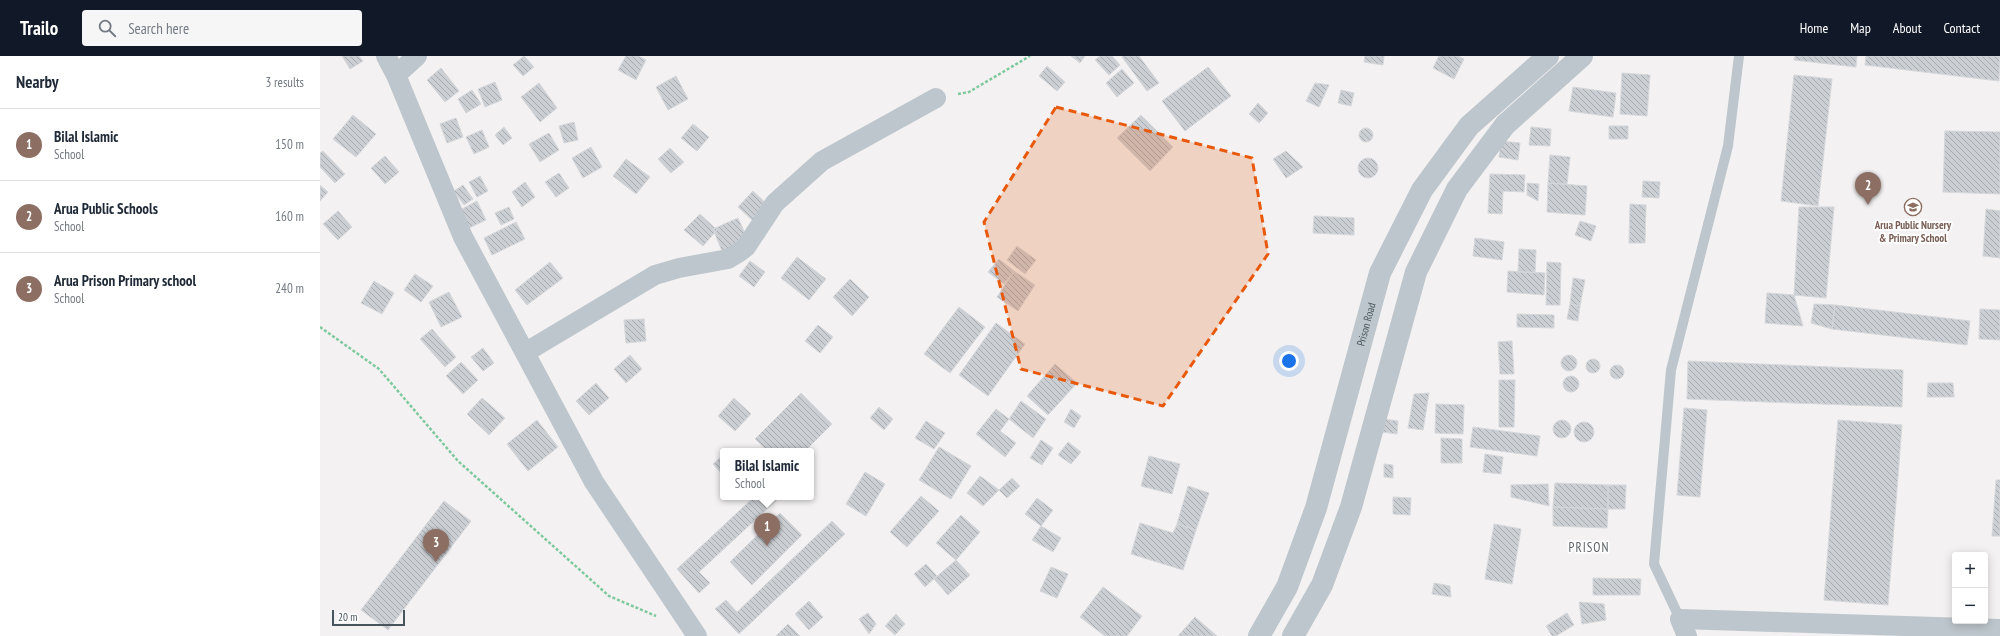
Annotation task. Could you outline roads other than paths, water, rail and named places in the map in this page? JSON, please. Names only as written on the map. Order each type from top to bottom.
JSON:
[{"type":"street","points":[[386,56],[396,75],[463,237],[526,352],[594,482],[697,636]]},
{"type":"street","points":[[396,75],[417,56]]},
{"type":"street","name":"Prison Road","points":[[1259,636],[1287,587],[1316,508],[1380,273],[1422,190],[1469,126],[1548,56]]},
{"type":"street","points":[[1294,636],[1322,586],[1351,506],[1416,272],[1457,189],[1504,125],[1582,56]]},
{"type":"street","points":[[526,352],[655,275],[679,268],[728,259],[738,254],[746,247],[775,203],[822,161],[936,98]]},
{"type":"street","points":[[1684,628],[1892,631],[2000,629]]},
{"type":"lane","points":[[1684,628],[1654,564],[1671,370],[1728,146],[1739,56]]},
{"type":"place","name":"Arua Public Schools","points":[[1868,205]]},
{"type":"place","name":"Arua Public Nursery & Primary School","points":[[1913,207]]},
{"type":"place","name":"Bilal Islamic","points":[[767,546]]},
{"type":"place","name":"Arua Prison Primary school","points":[[436,562]]},
{"type":"district","name":"PRISON","points":[[1589,547]]}]
